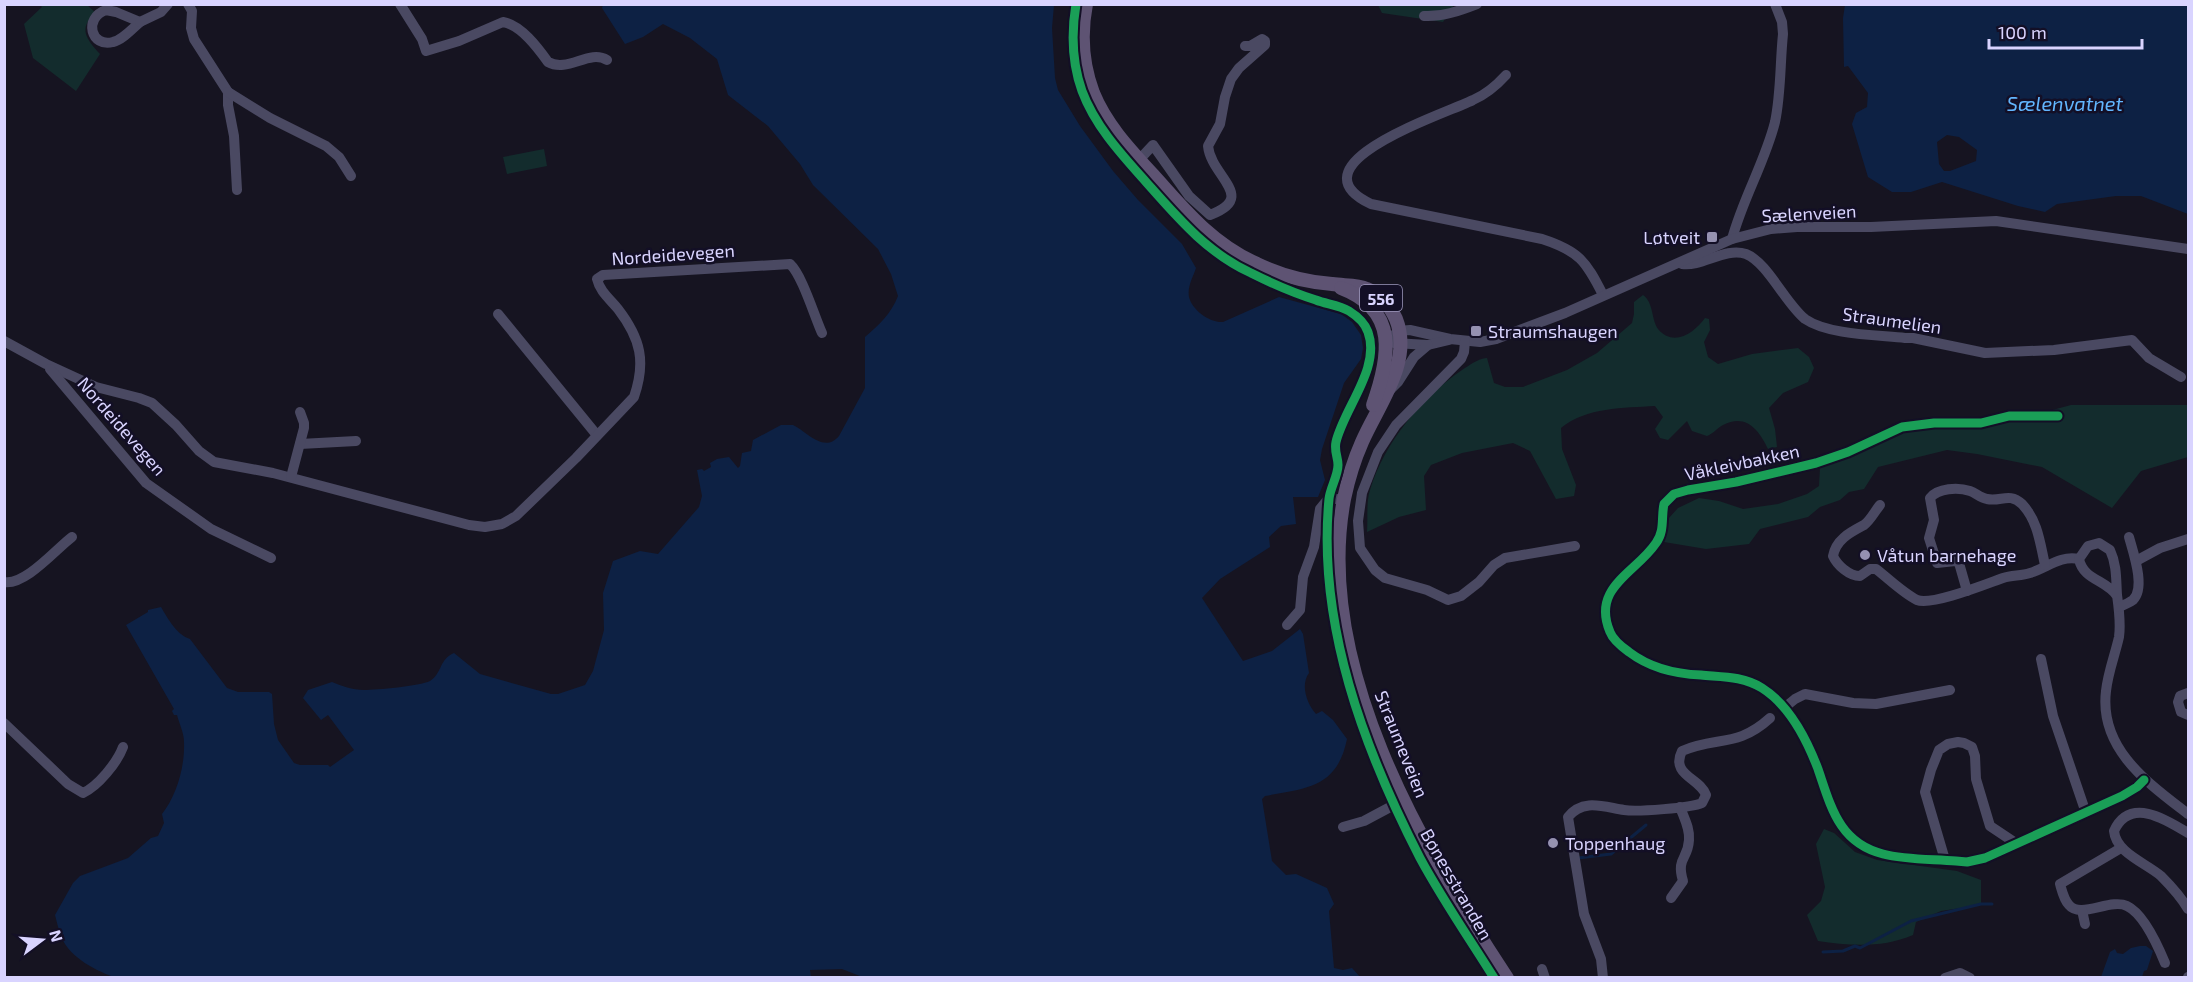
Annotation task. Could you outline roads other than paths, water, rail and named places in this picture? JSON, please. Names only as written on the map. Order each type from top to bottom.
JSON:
[{"type":"main road","name":"Straumeveien","points":[[1086,4],[1082,42],[1084,61],[1092,91],[1112,127],[1200,227],[1222,245],[1269,270],[1350,291],[1371,306],[1381,320],[1393,343],[1394,375],[1363,438]]},
{"type":"main road","name":"Straumeveien","points":[[1332,285],[1357,286],[1375,293],[1388,305],[1399,331],[1385,367],[1344,500],[1339,567],[1343,611],[1355,672],[1381,750],[1428,850],[1462,910],[1507,978]]},
{"type":"street","points":[[140,22],[160,12],[168,4]]},
{"type":"street","points":[[188,4],[192,10],[191,28],[194,39],[228,92],[270,118],[326,147],[339,157],[351,176]]},
{"type":"street","points":[[399,4],[422,39],[426,51],[459,41],[503,22],[511,23],[518,29],[554,66],[560,67],[595,57],[607,60]]},
{"type":"street","points":[[1424,16],[1453,13],[1477,4]]},
{"type":"street","points":[[1732,238],[1766,151],[1775,121],[1783,34],[1782,22],[1775,4]]},
{"type":"street","points":[[1139,160],[1153,146],[1176,180],[1210,215],[1228,206],[1232,199],[1226,182],[1208,152],[1210,140],[1220,124],[1228,86],[1239,68],[1265,45],[1265,41],[1262,39],[1250,46],[1245,46]]},
{"type":"street","points":[[1506,75],[1495,88],[1476,99],[1376,143],[1350,170],[1348,188],[1356,196],[1371,204],[1542,239],[1562,246],[1584,260],[1604,295]]},
{"type":"street","points":[[228,92],[234,136],[237,190]]},
{"type":"street","name":"Sælenveien","points":[[1399,331],[1410,330],[1465,340],[1487,341],[1508,336],[1732,238],[1771,229],[1996,221],[2188,249]]},
{"type":"street","name":"Straumelien","points":[[1679,262],[1686,265],[1734,254],[1746,255],[1760,266],[1792,306],[1807,320],[1835,329],[1913,338],[1985,353],[2054,350],[2147,339]]},
{"type":"street","name":"Nordeidevegen","points":[[4,341],[96,387],[139,398],[152,404],[176,424],[199,451],[214,462],[291,477],[469,525],[485,527],[502,524],[525,508],[634,397],[640,378],[641,359],[637,339],[618,310],[599,288],[597,279],[603,275],[790,264],[794,267],[822,333]]},
{"type":"street","points":[[498,314],[596,434]]},
{"type":"street","name":"Sælenveien","points":[[1393,343],[1428,345],[1450,339]]},
{"type":"street","points":[[1465,340],[1461,359],[1396,426],[1378,452],[1362,493],[1358,521],[1360,548],[1375,570],[1385,578],[1427,590],[1448,600],[1461,596],[1474,587],[1499,561],[1575,546]]},
{"type":"street","points":[[2132,340],[2149,358],[2181,377]]},
{"type":"street","name":"Straumeveien","points":[[1386,395],[1398,382],[1414,357],[1428,345]]},
{"type":"street","name":"Nordeidevegen","points":[[46,364],[146,483],[211,529],[271,558]]},
{"type":"street","points":[[291,477],[304,423],[300,412]]},
{"type":"street","name":"Våkleivbakken","points":[[2058,416],[2009,416],[1981,423],[1934,423],[1902,427],[1816,464],[1747,480],[1688,490],[1668,498],[1663,510],[1662,529],[1656,543],[1611,590],[1606,606],[1610,632],[1619,644],[1651,666],[1698,675],[1745,680],[1762,688],[1784,708],[1809,747],[1832,810],[1848,835],[1884,855],[1967,862],[1985,858],[2132,791],[2144,780]]},
{"type":"street","points":[[300,444],[356,441]]},
{"type":"street","points":[[1967,591],[1959,563],[1955,561],[1937,563],[1929,538],[1934,520],[1930,498],[1934,494],[1966,490],[1986,499],[2009,496],[2018,501],[2036,526],[2045,565]]},
{"type":"street","points":[[1287,625],[1300,610],[1303,577],[1314,547],[1321,507],[1329,498],[1344,500]]},
{"type":"street","points":[[1880,505],[1866,524],[1851,530],[1835,548],[1833,556],[1838,564],[1851,574],[1858,576],[1870,569],[1876,569],[1920,601],[1930,601],[2011,576],[2030,573],[2045,565],[2066,559],[2079,559]]},
{"type":"street","points":[[4,582],[12,583],[26,575],[72,537]]},
{"type":"street","points":[[2118,602],[2132,601],[2136,596],[2138,579],[2136,561],[2129,537]]},
{"type":"street","points":[[2136,561],[2160,548],[2188,539]]},
{"type":"street","points":[[2118,602],[2109,586],[2086,574],[2083,570],[2079,559],[2084,549],[2092,544],[2105,546],[2110,550],[2115,562],[2118,602],[2119,634],[2106,690],[2110,728],[2121,751],[2144,780],[2188,814]]},
{"type":"street","points":[[2041,659],[2053,716],[2086,813]]},
{"type":"street","points":[[1784,708],[1805,694],[1853,703],[1876,704],[1950,690]]},
{"type":"street","points":[[2188,693],[2180,696],[2178,702],[2181,712],[2188,715]]},
{"type":"street","points":[[1603,978],[1601,959],[1584,914],[1568,817],[1580,807],[1590,805],[1625,810],[1691,808],[1702,803],[1706,795],[1701,786],[1683,772],[1679,757],[1682,751],[1742,737],[1754,732],[1770,718]]},
{"type":"street","points":[[4,723],[68,784],[82,794],[113,766],[123,747]]},
{"type":"street","points":[[1945,860],[1925,792],[1935,756],[1943,747],[1954,743],[1964,743],[1972,747],[1975,756],[1976,779],[1990,826],[2017,844]]},
{"type":"street","name":"Bønesstranden","points":[[1343,826],[1365,821],[1394,805],[1434,882],[1494,978]]},
{"type":"street","points":[[1671,898],[1683,881],[1680,863],[1686,852],[1689,838],[1680,807]]},
{"type":"street","points":[[2188,833],[2157,815],[2142,812],[2125,818],[2116,827],[2114,835],[2121,848],[2161,876],[2188,909]]},
{"type":"street","points":[[2121,848],[2060,884],[2070,907],[2082,910],[2116,904],[2131,909],[2146,927],[2164,963]]},
{"type":"street","points":[[2082,910],[2085,924]]},
{"type":"street","points":[[1945,978],[1960,973],[1970,978]]},
{"type":"water","points":[[603,5],[1054,5],[1052,28],[1055,78],[1058,90],[1080,126],[1113,171],[1182,244],[1196,268],[1189,293],[1194,307],[1207,318],[1223,322],[1279,297],[1341,314],[1352,322],[1361,335],[1363,348],[1361,359],[1344,383],[1322,449],[1320,460],[1325,480],[1318,497],[1293,497],[1296,524],[1281,526],[1269,537],[1270,547],[1220,579],[1202,598],[1243,661],[1272,651],[1300,629],[1303,634],[1309,673],[1305,683],[1307,700],[1316,714],[1322,711],[1333,720],[1347,739],[1336,767],[1328,776],[1307,787],[1265,796],[1262,799],[1272,861],[1286,875],[1296,874],[1327,888],[1334,904],[1329,911],[1334,968],[1343,970],[1352,968],[1360,977],[865,978],[842,969],[810,970],[811,978],[116,978],[85,963],[71,952],[60,933],[55,915],[73,883],[80,876],[128,858],[151,838],[158,836],[164,823],[162,814],[176,789],[181,770],[184,739],[177,715],[174,715],[172,711],[174,709],[126,625],[148,610],[161,607],[173,626],[190,639],[227,688],[238,692],[269,692],[272,694],[274,724],[278,740],[294,763],[330,767],[354,750],[328,715],[321,720],[303,698],[308,690],[332,682],[351,689],[364,690],[425,683],[437,675],[446,659],[454,653],[480,674],[551,694],[585,685],[593,671],[604,630],[603,593],[613,561],[640,551],[658,554],[699,507],[702,496],[697,470],[704,471],[711,467],[710,463],[717,459],[729,457],[738,468],[742,453],[751,451],[753,440],[781,425],[793,425],[821,442],[833,441],[839,436],[865,388],[865,337],[884,319],[898,296],[891,274],[878,249],[813,185],[800,164],[768,126],[728,95],[717,59],[690,38],[663,24],[643,37],[625,44],[602,8]]},
{"type":"water","name":"Sælenvatnet","points":[[1845,5],[2188,5],[2188,214],[2141,196],[2116,196],[2057,204],[2045,212],[1942,182],[1911,192],[1892,192],[1868,177],[1852,124],[1856,113],[1867,107],[1868,93],[1848,66],[1844,67]],"holes":[[[1947,135],[1959,137],[1977,150],[1976,161],[1944,171],[1939,164],[1937,142]]]},
{"type":"water","points":[[2146,946],[2153,951],[2147,970],[2144,971],[2142,977],[2101,977],[2110,952],[2115,949],[2117,953],[2123,954],[2131,948]]},
{"type":"waterway","points":[[1578,858],[1611,854],[1646,825]]},
{"type":"waterway","points":[[1823,952],[1843,951],[1855,946],[1860,948],[1911,921],[1981,904],[1992,904]]},
{"type":"place","name":"Løtveit","points":[[1712,237]]},
{"type":"place","name":"Straumshaugen","points":[[1476,331]]},
{"type":"place","name":"Våtun barnehage","points":[[1865,555]]},
{"type":"place","name":"Toppenhaug","points":[[1553,843]]}]
